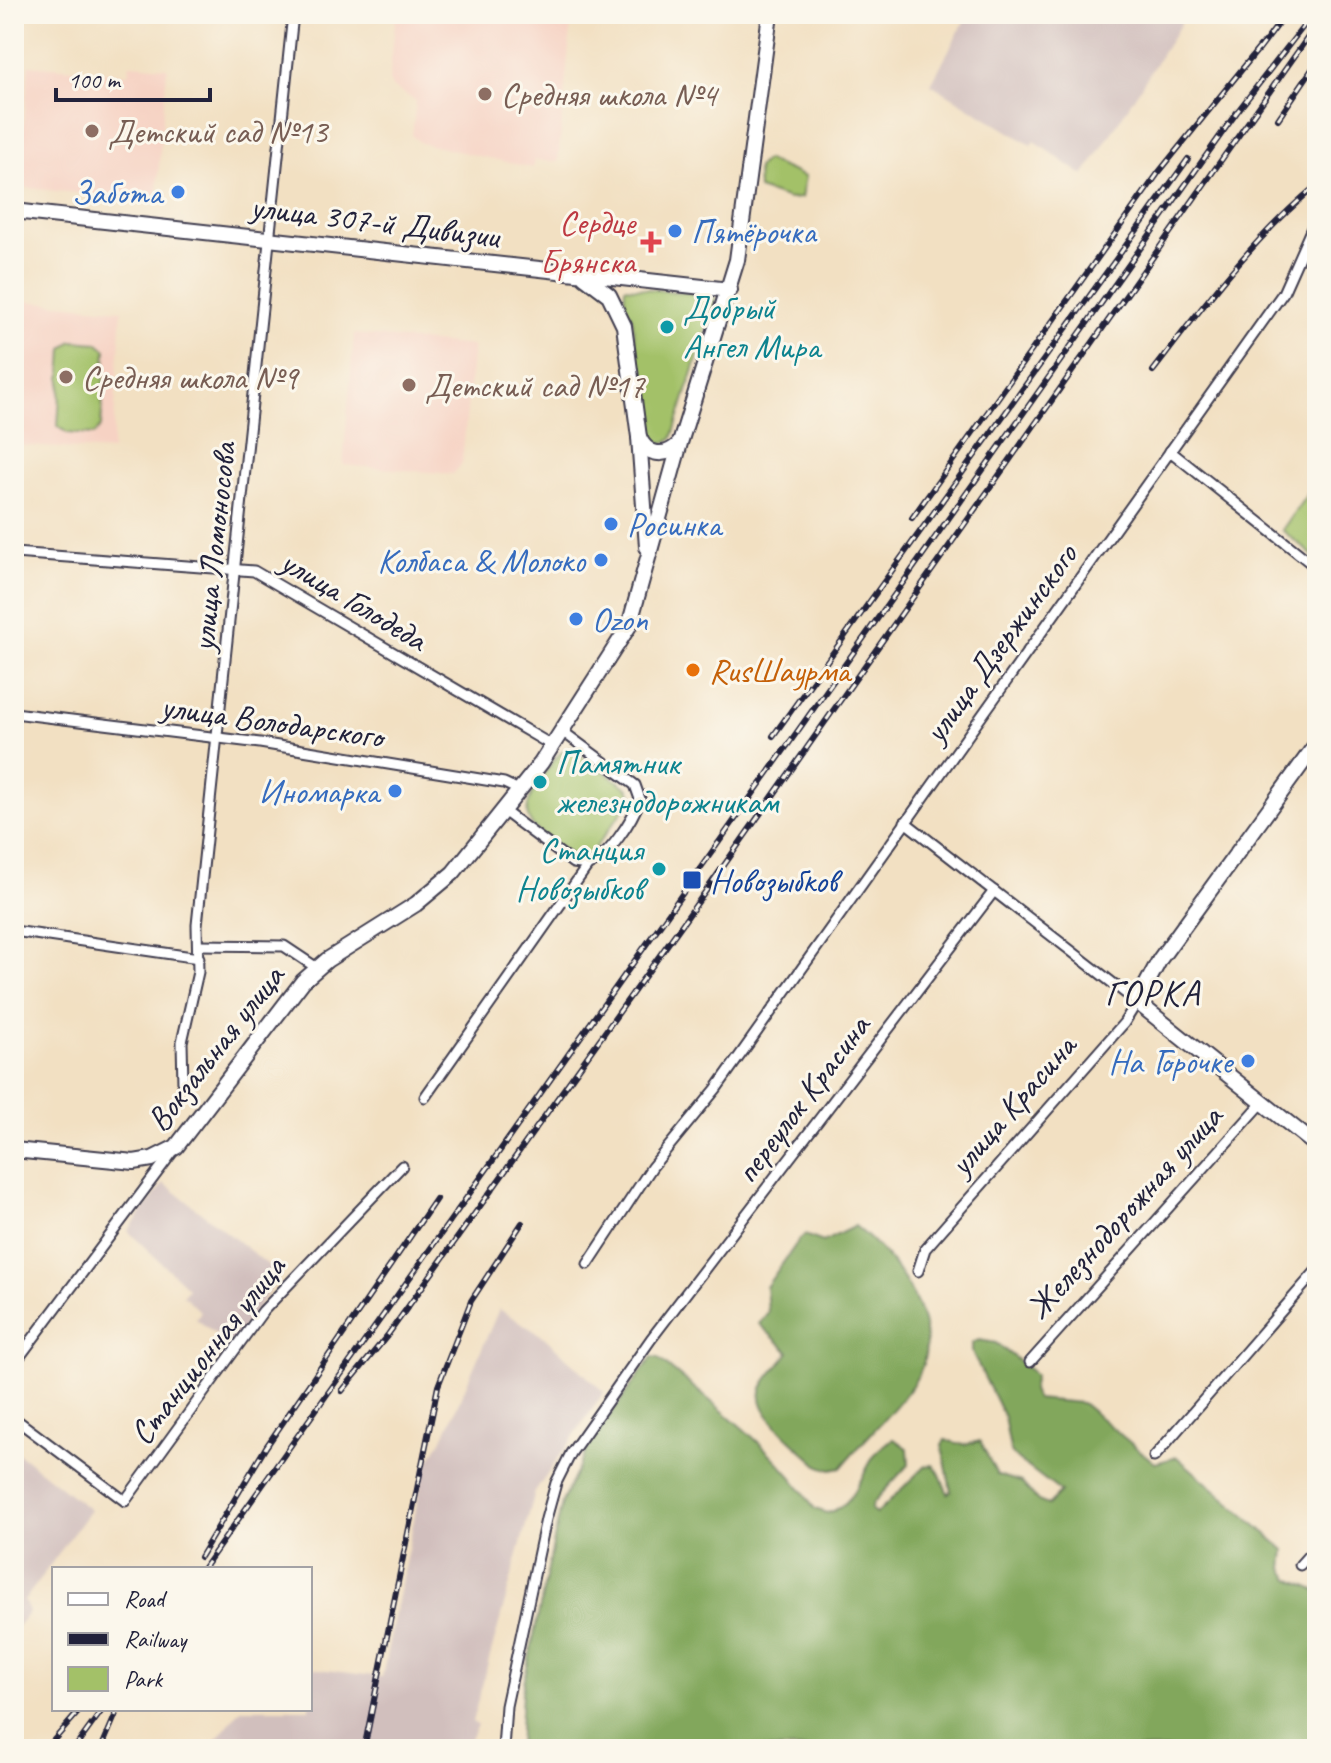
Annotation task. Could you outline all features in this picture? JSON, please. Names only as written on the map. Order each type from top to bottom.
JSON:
[{"type":"street","name":"улица Ломоносова","points":[[183,1084],[182,1042],[199,958],[197,925],[220,738],[293,14]]},
{"type":"street","name":"Вокзальная улица","points":[[14,1364],[296,989],[317,968],[433,891],[521,791],[625,633],[644,578],[680,443],[730,290],[743,227],[770,14]]},
{"type":"street","name":"улица 307-й Дивизии","points":[[14,211],[730,290]]},
{"type":"street","name":"улица Дзержинского","points":[[588,1264],[652,1167],[716,1089],[1283,293],[1315,221]]},
{"type":"street","points":[[569,273],[603,288],[620,314],[628,343],[647,530],[644,578]]},
{"type":"street","points":[[639,437],[646,449],[659,454],[669,452],[680,443]]},
{"type":"street","points":[[1170,451],[1317,568]]},
{"type":"street","name":"улица Голодеда","points":[[14,553],[237,568],[267,577],[378,647],[553,746]]},
{"type":"street","name":"улица Володарского","points":[[14,713],[220,738],[495,781],[521,791]]},
{"type":"street","points":[[425,1097],[588,865],[605,853],[640,799],[635,785],[562,731]]},
{"type":"street","name":"улица Красина","points":[[918,1271],[925,1249],[1124,1023],[1166,950],[1317,743]]},
{"type":"street","points":[[505,812],[573,863],[588,865]]},
{"type":"street","name":"Железнодорожная улица","points":[[905,822],[1317,1146]]},
{"type":"street","name":"переулок Красина","points":[[503,1749],[506,1706],[552,1495],[571,1453],[651,1339],[994,891]]},
{"type":"street","points":[[14,931],[199,958]]},
{"type":"street","points":[[199,945],[284,946],[317,968]]},
{"type":"street","name":"Железнодорожная улица","points":[[1030,1362],[1263,1102]]},
{"type":"street","points":[[14,1150],[127,1162],[152,1159],[176,1147]]},
{"type":"street","points":[[127,1162],[144,1170],[147,1178],[145,1190]]},
{"type":"street","name":"Станционная улица","points":[[14,1418],[125,1501],[263,1311],[402,1166]]},
{"type":"street","points":[[1154,1457],[1317,1270]]},
{"type":"street","points":[[1300,1565],[1317,1546]]},
{"type":"shaded area","name":"Средняя школа №4","points":[[396,14],[572,14],[558,162],[535,160],[533,168],[421,143],[412,136],[416,101],[392,87],[389,81]]},
{"type":"shaded area","points":[[968,14],[1187,14],[1084,176],[1034,141],[1031,145],[931,84]]},
{"type":"shaded area","name":"Детский сад №13","points":[[130,64],[167,67],[156,201],[18,187],[29,65],[128,74]]},
{"type":"shaded area","name":"Средняя школа №9","points":[[14,300],[122,310],[112,451],[14,445]]},
{"type":"shaded area","name":"Детский сад №17","points":[[354,334],[473,346],[462,463],[453,474],[343,465]]},
{"type":"shaded area","points":[[164,1183],[281,1275],[230,1345],[196,1319],[201,1312],[183,1295],[188,1288],[128,1231]]},
{"type":"shaded area","points":[[499,1309],[544,1337],[604,1392],[535,1492],[472,1722],[477,1725],[465,1749],[209,1749],[239,1711],[312,1711],[312,1668],[382,1677],[424,1470],[446,1432]]},
{"type":"shaded area","points":[[14,1450],[90,1510],[24,1601],[29,1612],[14,1631]]},
{"type":"green space","points":[[766,160],[805,177],[801,198],[789,199],[758,189],[757,168]]},
{"type":"green space","points":[[625,287],[710,295],[716,299],[672,439],[666,442],[656,441],[648,435],[632,317],[624,305]]},
{"type":"green space","points":[[72,341],[98,343],[106,350],[101,426],[94,435],[67,433],[58,426],[63,349]]},
{"type":"green space","points":[[1317,480],[1317,559],[1282,530]]},
{"type":"green space","points":[[570,748],[629,789],[633,797],[586,860],[577,859],[539,832],[528,815],[533,791],[556,758]]},
{"type":"green space","points":[[855,1226],[902,1276],[914,1297],[926,1341],[923,1363],[913,1384],[841,1468],[831,1470],[819,1466],[791,1441],[764,1408],[762,1388],[789,1352],[759,1324],[768,1312],[766,1287],[799,1240],[805,1235],[823,1242]]},
{"type":"green space","points":[[979,1340],[996,1343],[1031,1371],[1035,1376],[1032,1390],[1036,1399],[1082,1403],[1155,1463],[1177,1457],[1285,1550],[1283,1569],[1290,1579],[1317,1591],[1317,1749],[519,1749],[522,1692],[562,1502],[589,1445],[652,1357],[658,1358],[763,1446],[815,1509],[827,1513],[839,1508],[856,1489],[875,1455],[894,1439],[908,1449],[909,1464],[874,1502],[871,1509],[876,1514],[925,1466],[933,1465],[948,1493],[951,1491],[942,1445],[945,1440],[965,1445],[980,1441],[997,1475],[1021,1482],[1038,1501],[1048,1505],[1061,1492],[1011,1454],[1004,1417],[972,1352],[972,1343]]},
{"type":"railway","points":[[1259,50],[1286,14]]},
{"type":"railway","points":[[204,1567],[1237,112],[1313,14]]},
{"type":"railway","points":[[342,1391],[387,1336],[708,888],[1313,30]]},
{"type":"railway","points":[[912,518],[1159,172],[1264,42]]},
{"type":"railway","points":[[1278,119],[1317,62]]},
{"type":"railway","points":[[773,736],[1188,159]]},
{"type":"railway","points":[[1153,371],[1250,250],[1317,185]]},
{"type":"railway","points":[[200,1557],[266,1447],[436,1199]]},
{"type":"railway","points":[[364,1749],[438,1386],[471,1301],[522,1223]]},
{"type":"railway","points":[[46,1749],[79,1711]]},
{"type":"railway","points":[[74,1749],[102,1711]]},
{"type":"railway","points":[[101,1749],[117,1711]]},
{"type":"place","name":"Средняя школа №4","points":[[485,94]]},
{"type":"place","name":"Детский сад №13","points":[[92,131]]},
{"type":"place","name":"Забота","points":[[178,192]]},
{"type":"place","name":"Пятёрочка","points":[[675,231]]},
{"type":"place","name":"Сердце Брянска","points":[[651,242]]},
{"type":"place","name":"Добрый Ангел Мира","points":[[667,327]]},
{"type":"place","name":"Средняя школа №9","points":[[66,377]]},
{"type":"place","name":"Детский сад №17","points":[[409,385]]},
{"type":"place","name":"Росинка","points":[[611,524]]},
{"type":"place","name":"Колбаса & Молоко","points":[[601,560]]},
{"type":"place","name":"Ozon","points":[[576,619]]},
{"type":"place","name":"RusШаурма","points":[[693,670]]},
{"type":"place","name":"Памятник железнодорожникам","points":[[540,782]]},
{"type":"place","name":"Иномарка","points":[[395,791]]},
{"type":"place","name":"Станция Новозыбков","points":[[659,869]]},
{"type":"place","name":"Новозыбков","points":[[692,880]]},
{"type":"place","name":"На Горочке","points":[[1248,1061]]},
{"type":"district","name":"ГОРКА","points":[[1153,993]]}]
